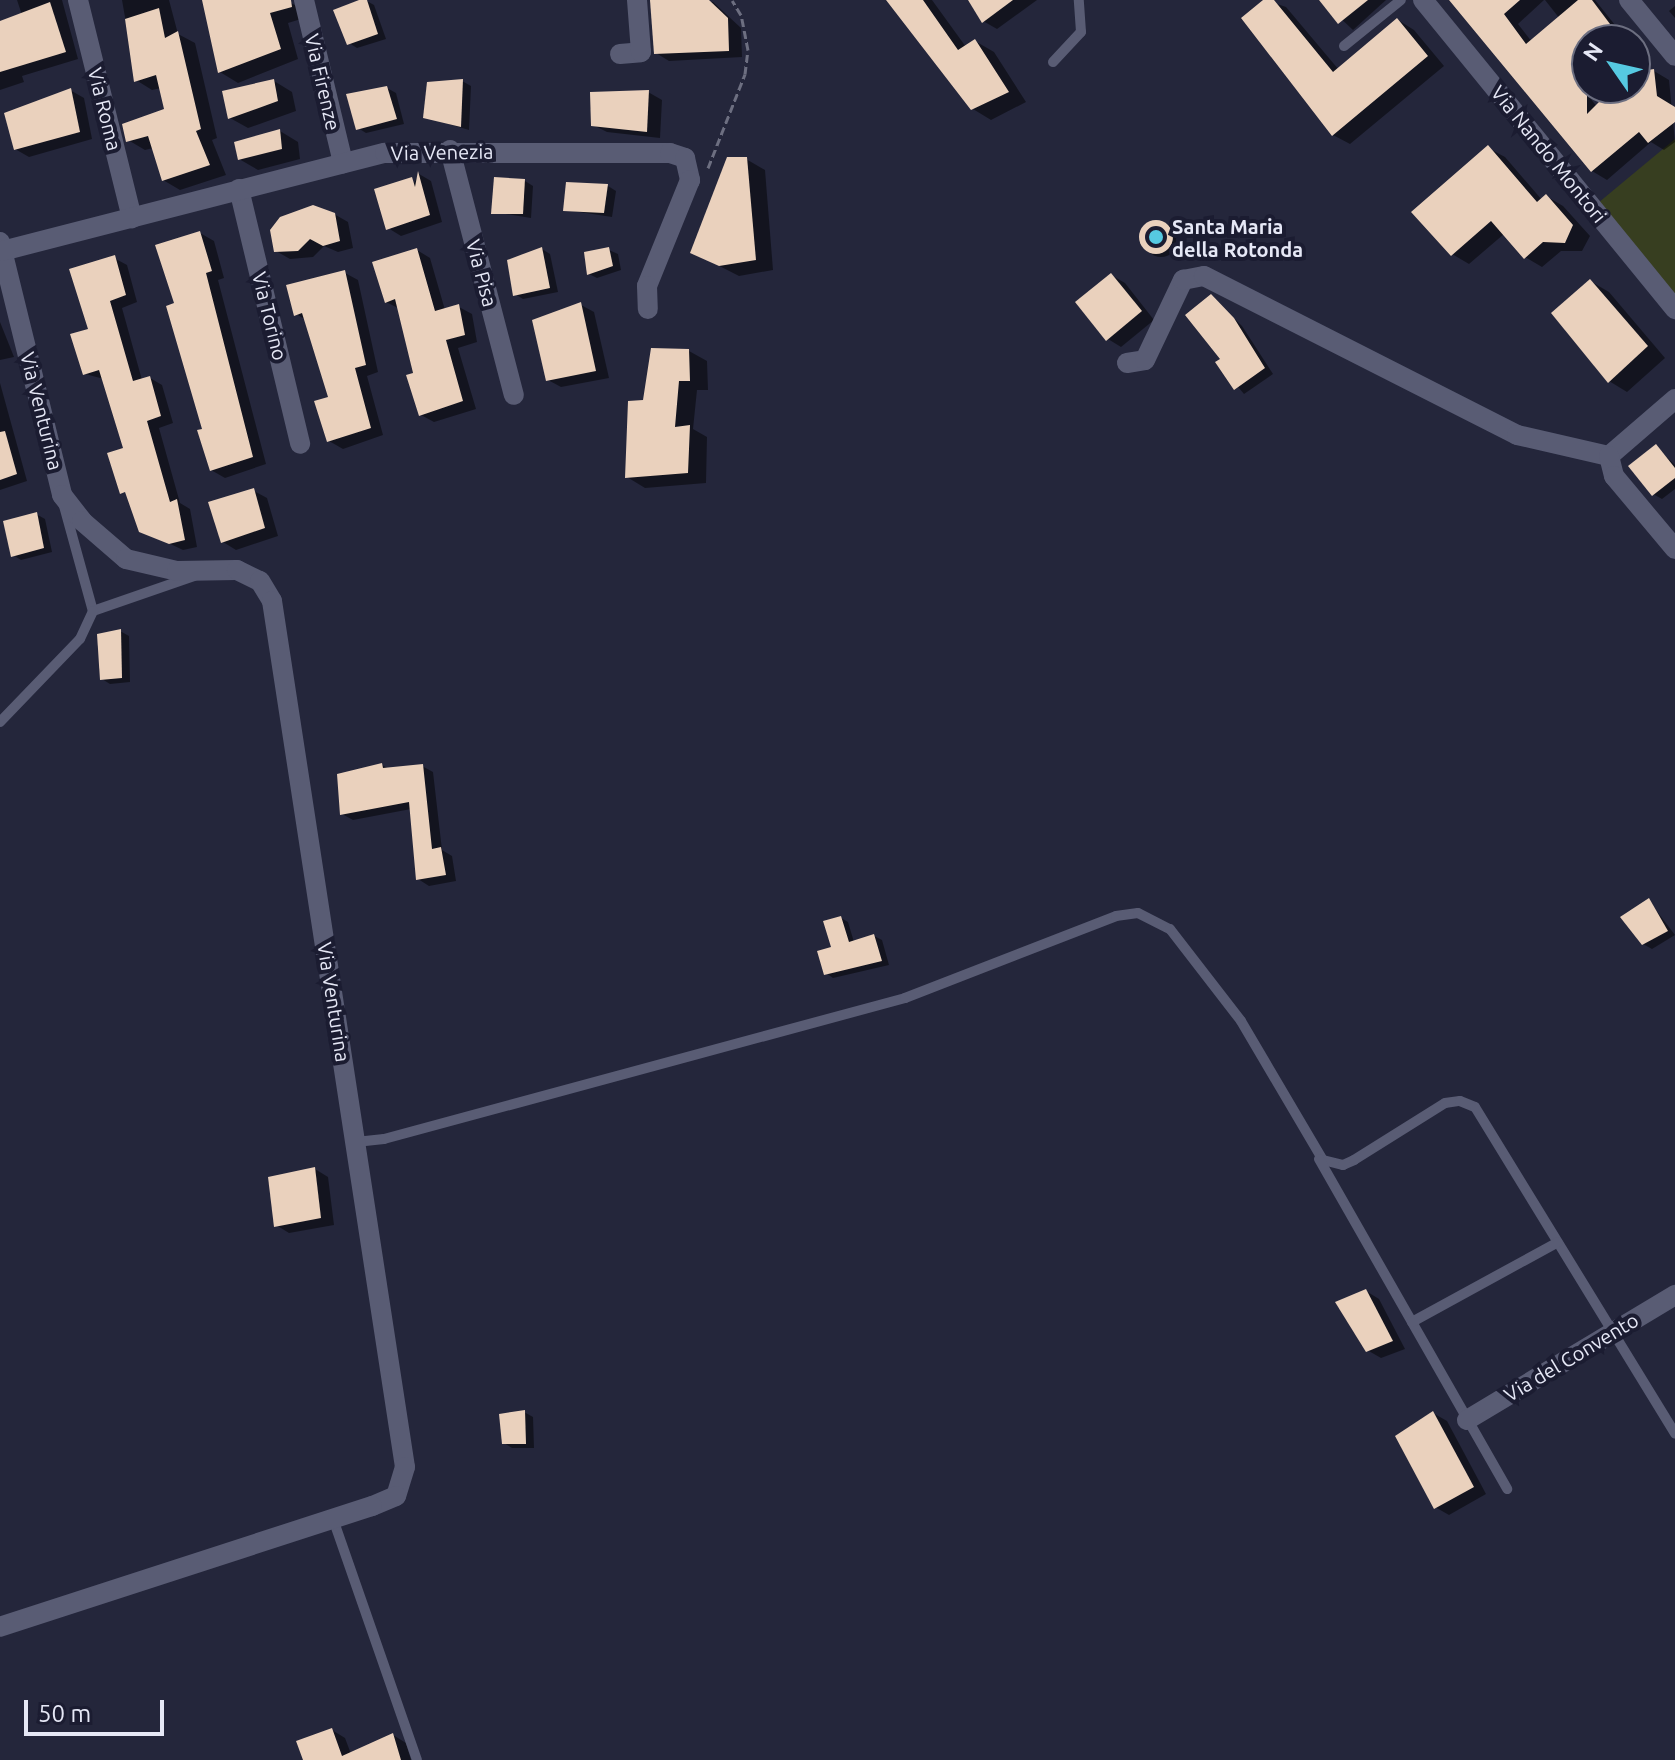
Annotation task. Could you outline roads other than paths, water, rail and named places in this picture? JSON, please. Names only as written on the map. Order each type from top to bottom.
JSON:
[{"type":"street","name":"Via Roma","points":[[78,0],[132,218]]},
{"type":"street","name":"Via Firenze","points":[[304,0],[343,163]]},
{"type":"street","points":[[620,54],[641,52],[637,0]]},
{"type":"street","name":"Via Nando Montori","points":[[1423,0],[1675,309]]},
{"type":"street","points":[[1635,2],[1675,56]]},
{"type":"street","name":"Via Venezia","points":[[1,246],[132,218],[385,153],[450,150],[670,153],[685,158],[690,180],[647,286],[648,309]]},
{"type":"street","name":"Via Pisa","points":[[450,150],[514,395]]},
{"type":"street","name":"Via Torino","points":[[239,189],[300,444]]},
{"type":"street","name":"Via Venturina","points":[[0,1627],[396,1496],[404,1480],[356,1142],[272,601],[260,581],[237,570],[177,571],[126,559],[82,521],[62,495],[5,281],[1,246]]},
{"type":"street","points":[[1127,363],[1145,360],[1151,352],[1183,280],[1204,276],[1517,435],[1609,456]]},
{"type":"street","points":[[1609,456],[1675,399]]},
{"type":"street","points":[[1609,456],[1614,476],[1675,549]]},
{"type":"street","name":"Via del Convento","points":[[1467,1420],[1675,1295]]},
{"type":"lane","points":[[1053,62],[1081,32],[1079,0]]},
{"type":"lane","points":[[1344,46],[1401,0]]},
{"type":"lane","points":[[0,722],[80,639],[93,611],[62,495]]},
{"type":"lane","points":[[93,611],[173,586],[202,571]]},
{"type":"lane","points":[[356,1142],[384,1139],[905,998],[1116,916],[1138,913],[1170,929],[1241,1021],[1507,1489]]},
{"type":"lane","points":[[1316,1154],[1343,1165],[1445,1103],[1467,1102],[1482,1115],[1675,1434]]},
{"type":"lane","points":[[1412,1322],[1558,1242]]},
{"type":"lane","points":[[332,1516],[417,1760]]},
{"type":"place","name":"Santa Maria della Rotonda","points":[[1156,237]]}]
